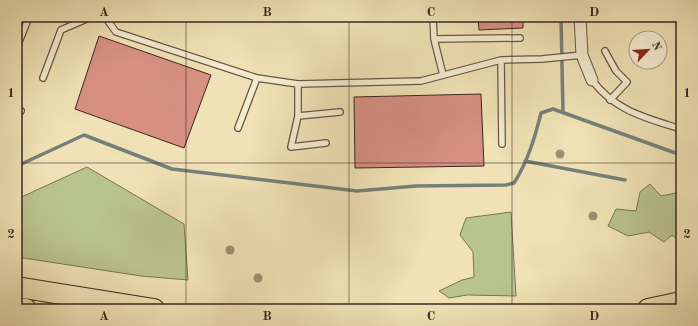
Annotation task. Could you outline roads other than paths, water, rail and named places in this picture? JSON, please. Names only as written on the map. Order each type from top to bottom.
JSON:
[{"type":"highway","points":[[17,286],[154,309]]},
{"type":"highway","points":[[648,309],[681,302]]},
{"type":"highway","points":[[17,308],[26,309]]},
{"type":"street","points":[[580,17],[582,56],[592,80]]},
{"type":"lane","points":[[17,47],[28,17]]},
{"type":"lane","points":[[43,78],[61,30],[91,17]]},
{"type":"lane","points":[[104,17],[116,32],[257,78],[298,84],[421,81],[501,60],[542,60],[582,56]]},
{"type":"lane","points":[[433,17],[434,39],[443,75]]},
{"type":"lane","points":[[434,39],[520,38]]},
{"type":"lane","points":[[605,51],[616,72],[627,82],[610,100]]},
{"type":"lane","points":[[501,60],[502,144]]},
{"type":"lane","points":[[238,128],[257,78]]},
{"type":"lane","points":[[592,80],[610,100],[626,110],[681,130]]},
{"type":"lane","points":[[298,84],[298,116],[290,147],[326,143]]},
{"type":"lane","points":[[298,116],[340,112]]},
{"type":"waterway","points":[[561,17],[563,113]]},
{"type":"waterway","points":[[17,166],[84,135],[172,169],[357,191],[416,186],[506,185],[514,183],[527,158],[534,140],[541,113],[553,109],[681,155]]},
{"type":"waterway","points":[[525,161],[625,180]]}]
